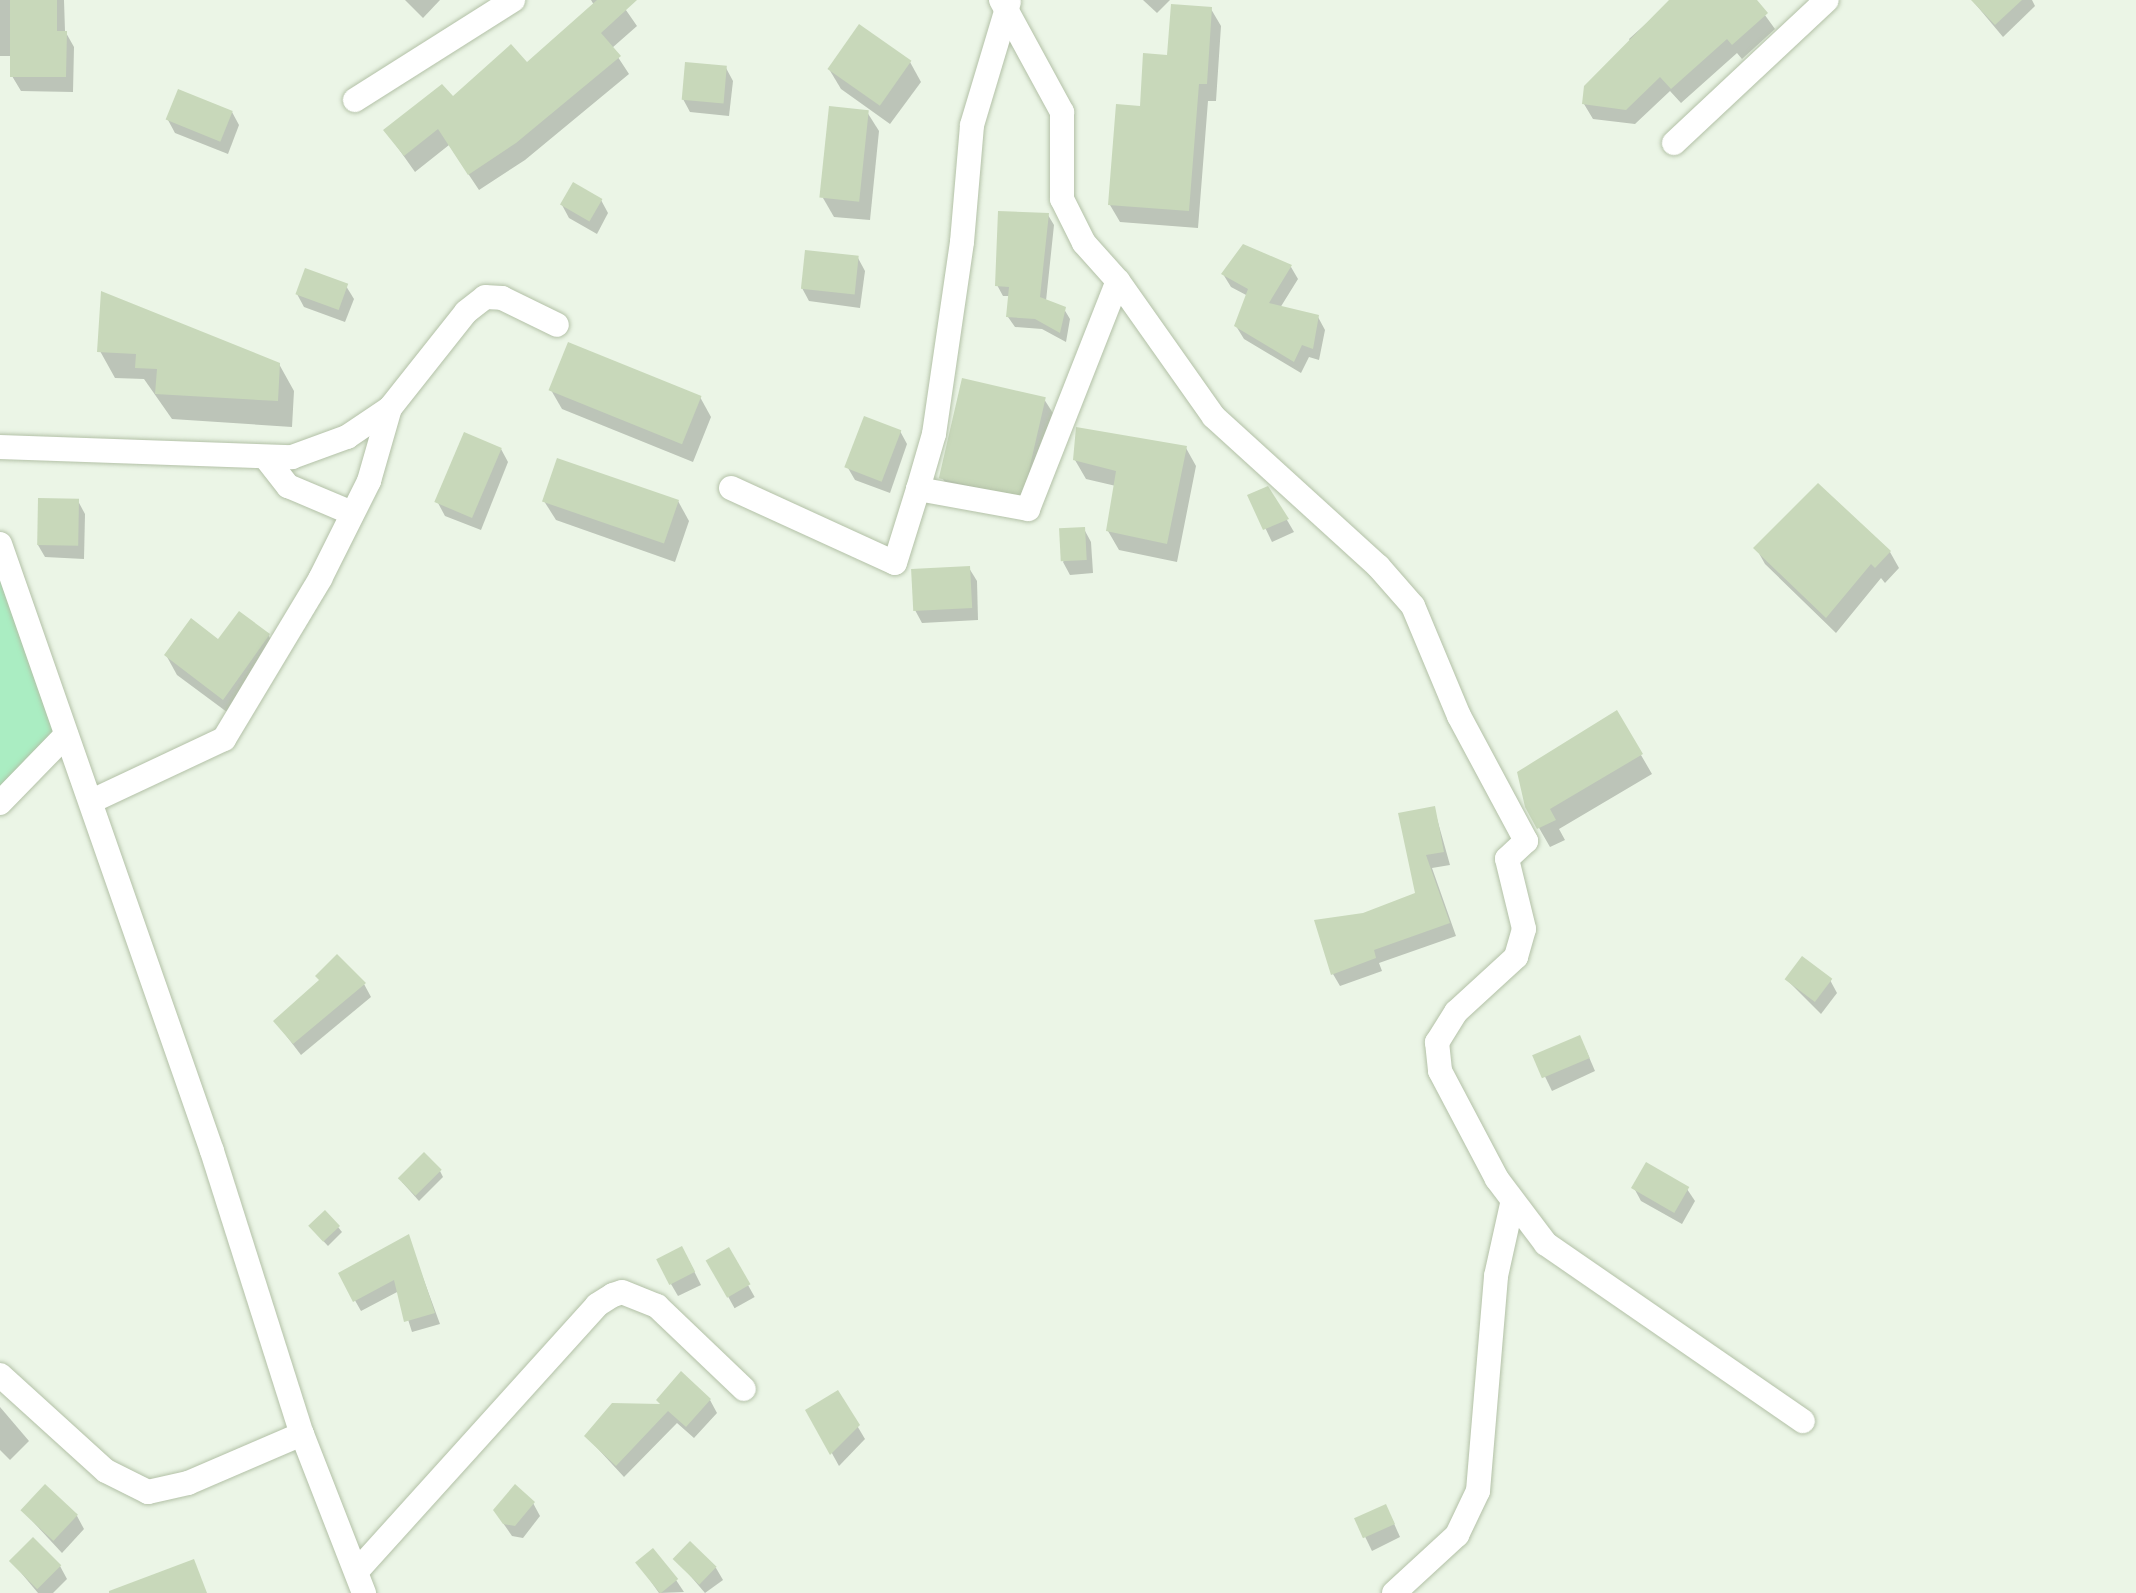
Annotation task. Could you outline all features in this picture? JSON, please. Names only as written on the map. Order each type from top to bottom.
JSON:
[{"type":"street","points":[[355,100],[513,0]]},
{"type":"street","points":[[1674,143],[1827,0]]},
{"type":"street","points":[[1006,2],[1062,112],[1062,199],[1084,243],[1118,281],[1214,417],[1378,566],[1413,606],[1459,716],[1526,841],[1507,859],[1524,929],[1516,957],[1456,1012],[1437,1042],[1440,1071],[1512,1204],[1546,1244],[1803,1421]]},
{"type":"street","points":[[731,488],[895,563],[934,434],[962,242],[972,125],[1006,2]]},
{"type":"street","points":[[918,489],[1028,509],[1118,281]]},
{"type":"street","points":[[0,447],[266,458],[316,451],[390,408],[466,312],[485,297],[502,298],[557,325]]},
{"type":"street","points":[[92,801],[224,739],[291,634],[369,481],[390,408]]},
{"type":"street","points":[[266,458],[288,486],[352,513]]},
{"type":"street","points":[[0,544],[92,801],[302,1434],[360,1582],[597,1305],[613,1295],[622,1292],[657,1306],[744,1389]]},
{"type":"street","points":[[0,803],[66,735]]},
{"type":"street","points":[[1394,1593],[1457,1535],[1478,1491],[1496,1276],[1512,1204]]},
{"type":"street","points":[[0,1375],[106,1471],[148,1492],[188,1483],[302,1434]]},
{"type":"green space","points":[[0,575],[58,735],[0,797]]},
{"type":"building","points":[[10,0],[57,0],[57,31],[67,31],[66,77],[10,77]]},
{"type":"building","points":[[597,0],[637,0],[601,33],[621,56],[516,143],[468,175],[438,129],[404,156],[383,130],[442,84],[453,96],[511,44],[527,62]]},
{"type":"building","points":[[1669,0],[1757,0],[1768,13],[1732,45],[1727,39],[1671,89],[1660,77],[1626,110],[1582,104],[1584,86]]},
{"type":"building","points":[[1971,0],[2022,0],[1995,25]]},
{"type":"building","points":[[1171,4],[1212,7],[1207,84],[1199,84],[1189,211],[1108,205],[1116,104],[1140,106],[1143,53],[1167,55]]},
{"type":"building","points":[[859,24],[911,61],[880,106],[827,69]]},
{"type":"building","points":[[685,62],[727,66],[724,104],[682,100]]},
{"type":"building","points":[[178,89],[233,111],[220,142],[166,120]]},
{"type":"building","points":[[829,106],[869,110],[859,202],[819,197]]},
{"type":"building","points":[[573,182],[602,199],[589,222],[560,205]]},
{"type":"building","points":[[998,211],[1049,213],[1040,297],[1066,307],[1060,333],[1035,319],[1006,317],[1009,287],[995,286]]},
{"type":"building","points":[[1243,244],[1292,265],[1269,303],[1319,315],[1313,349],[1302,345],[1294,362],[1234,326],[1248,289],[1221,274]]},
{"type":"building","points":[[805,250],[859,256],[855,294],[801,289]]},
{"type":"building","points":[[305,268],[348,284],[339,310],[295,294]]},
{"type":"building","points":[[101,291],[280,363],[278,401],[155,394],[157,369],[135,368],[136,354],[97,352]]},
{"type":"building","points":[[568,342],[702,396],[682,444],[549,390]]},
{"type":"building","points":[[962,378],[1046,397],[1023,498],[939,478]]},
{"type":"building","points":[[864,416],[901,430],[882,482],[844,467]]},
{"type":"building","points":[[1076,427],[1187,446],[1167,544],[1106,531],[1116,471],[1073,460]]},
{"type":"building","points":[[464,432],[502,448],[472,518],[434,502]]},
{"type":"building","points":[[557,458],[679,500],[664,543],[542,501]]},
{"type":"building","points":[[1818,483],[1891,551],[1875,568],[1871,564],[1826,618],[1753,548]]},
{"type":"building","points":[[1268,486],[1289,519],[1263,530],[1247,495]]},
{"type":"building","points":[[38,498],[79,499],[78,546],[37,545]]},
{"type":"building","points":[[1085,527],[1087,560],[1061,561],[1059,528]]},
{"type":"building","points":[[970,566],[972,608],[913,611],[911,569]]},
{"type":"building","points":[[239,611],[270,634],[223,700],[164,655],[191,618],[218,639]]},
{"type":"building","points":[[1617,710],[1643,754],[1550,809],[1556,820],[1537,829],[1525,807],[1517,772]]},
{"type":"building","points":[[1435,806],[1444,852],[1426,855],[1450,923],[1374,950],[1376,958],[1331,975],[1314,920],[1363,913],[1415,893],[1398,813]]},
{"type":"building","points":[[337,954],[366,983],[293,1044],[273,1021],[319,980],[315,976]]},
{"type":"building","points":[[1802,956],[1832,979],[1815,1002],[1785,979]]},
{"type":"building","points":[[1580,1035],[1590,1058],[1542,1078],[1532,1055]]},
{"type":"building","points":[[424,1152],[442,1170],[416,1196],[398,1178]]},
{"type":"building","points":[[1646,1162],[1689,1187],[1674,1213],[1631,1188]]},
{"type":"building","points":[[325,1210],[340,1226],[323,1242],[308,1226]]},
{"type":"building","points":[[409,1234],[435,1313],[404,1322],[394,1280],[353,1302],[338,1273]]},
{"type":"building","points":[[682,1246],[695,1272],[669,1285],[656,1259]]},
{"type":"building","points":[[729,1247],[751,1284],[727,1298],[706,1260]]},
{"type":"building","points":[[681,1371],[711,1399],[686,1427],[668,1411],[616,1466],[584,1436],[612,1403],[660,1404],[656,1400]]},
{"type":"building","points":[[838,1390],[860,1425],[830,1455],[805,1410]]},
{"type":"building","points":[[45,1484],[78,1515],[53,1541],[20,1510]]},
{"type":"building","points":[[515,1484],[535,1502],[515,1526],[503,1524],[493,1510]]},
{"type":"building","points":[[1386,1504],[1395,1524],[1363,1538],[1354,1518]]},
{"type":"building","points":[[33,1537],[61,1565],[37,1589],[9,1561]]},
{"type":"building","points":[[690,1541],[717,1567],[699,1585],[673,1559]]},
{"type":"building","points":[[653,1548],[678,1579],[660,1593],[635,1562]]},
{"type":"building","points":[[194,1559],[207,1593],[109,1593],[109,1591]]}]
